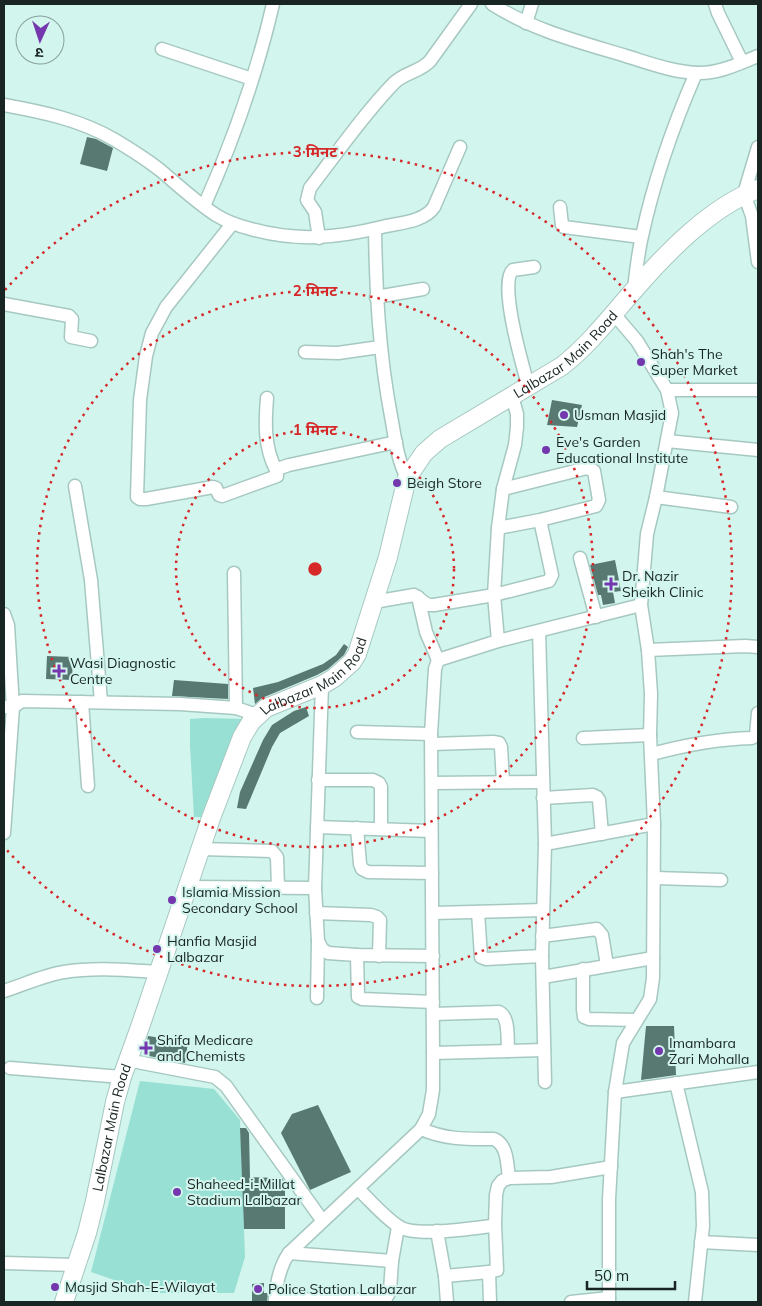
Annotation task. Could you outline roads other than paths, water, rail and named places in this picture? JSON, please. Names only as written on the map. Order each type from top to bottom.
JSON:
[{"type":"main road","name":"Lalbazar Main Road","points":[[64,1302],[95,1201],[115,1102],[127,1060],[201,849],[242,737],[250,722],[266,708],[322,685],[344,670],[357,654],[388,557],[407,478],[424,453],[440,439],[562,366],[578,354],[634,289],[681,242],[719,210],[751,192]]},
{"type":"street","points":[[204,206],[232,140],[252,79],[273,4]]},
{"type":"street","points":[[319,238],[315,212],[307,200],[310,188],[370,111],[394,84],[400,78],[424,67],[430,61],[471,4]]},
{"type":"street","points":[[492,4],[526,23],[580,42],[650,63],[696,73],[716,72],[758,56]]},
{"type":"street","points":[[526,23],[532,4]]},
{"type":"street","points":[[715,4],[742,62]]},
{"type":"street","points":[[162,48],[252,79]]},
{"type":"street","points":[[634,289],[641,237],[673,129],[696,73]]},
{"type":"street","points":[[4,105],[47,112],[89,127],[115,140],[158,168],[217,216],[232,224],[264,233],[290,237],[336,237],[421,218],[429,214],[434,207],[460,147]]},
{"type":"street","points":[[758,147],[751,192],[758,262]]},
{"type":"street","points":[[560,207],[562,225],[564,227],[641,237]]},
{"type":"street","points":[[232,224],[166,307],[152,333],[146,356],[140,400],[137,497],[146,499],[213,487],[222,496],[277,476],[266,440],[267,398]]},
{"type":"street","points":[[375,229],[376,297],[380,348],[396,442],[401,466],[407,478]]},
{"type":"street","points":[[528,385],[512,318],[508,277],[513,270],[534,267]]},
{"type":"street","points":[[376,297],[423,289]]},
{"type":"street","points":[[4,304],[69,316],[72,319],[71,337],[91,341]]},
{"type":"street","points":[[571,1302],[609,1300],[609,1199],[615,1092],[624,1042],[650,999],[653,958],[655,878],[650,735],[651,694],[648,650],[641,606],[647,534],[672,413],[667,390],[637,341],[614,314]]},
{"type":"street","points":[[305,352],[338,353],[380,348]]},
{"type":"street","points":[[667,390],[758,390]]},
{"type":"street","points":[[498,641],[494,595],[498,528],[503,489],[515,445],[517,428],[517,414],[512,396]]},
{"type":"street","points":[[667,441],[758,450]]},
{"type":"street","points":[[276,470],[289,465],[396,442]]},
{"type":"street","points":[[498,528],[596,506],[599,500],[594,471],[587,468],[503,489]]},
{"type":"street","points":[[75,486],[91,580],[101,702]]},
{"type":"street","points":[[656,497],[731,507]]},
{"type":"street","points":[[374,602],[414,595],[428,605],[434,605],[494,595],[548,581],[551,578],[540,520]]},
{"type":"street","points":[[580,558],[596,617]]},
{"type":"street","points":[[234,573],[236,708]]},
{"type":"street","points":[[398,1227],[392,1261],[390,1291],[385,1301],[275,1300],[279,1272],[283,1260],[289,1252],[421,1129],[429,1114],[433,1090],[432,739],[435,677],[438,660],[426,632],[418,597]]},
{"type":"street","points":[[438,660],[498,641],[641,606]]},
{"type":"street","points":[[4,614],[8,625],[9,707],[4,834]]},
{"type":"street","points":[[539,631],[545,844],[542,910],[545,1082]]},
{"type":"street","points":[[648,650],[758,647]]},
{"type":"street","points":[[317,998],[318,941],[315,888],[322,685]]},
{"type":"street","points":[[9,707],[22,701],[180,704],[236,708],[257,715]]},
{"type":"street","points":[[82,702],[88,786]]},
{"type":"street","points":[[652,754],[705,742],[730,738],[752,738],[756,735],[758,713]]},
{"type":"street","points":[[357,732],[499,743],[501,747],[503,782]]},
{"type":"street","points":[[583,738],[650,735]]},
{"type":"street","points":[[318,780],[373,780],[379,783],[381,787],[381,829]]},
{"type":"street","points":[[432,784],[542,782]]},
{"type":"street","points":[[543,798],[597,796],[602,834]]},
{"type":"street","points":[[545,844],[654,824]]},
{"type":"street","points":[[317,827],[431,831]]},
{"type":"street","points":[[357,828],[362,869],[368,872],[432,873]]},
{"type":"street","points":[[201,849],[272,851],[276,857],[278,887]]},
{"type":"street","points":[[655,878],[720,880]]},
{"type":"street","points":[[188,887],[315,888]]},
{"type":"street","points":[[433,913],[542,910]]},
{"type":"street","points":[[478,912],[481,957],[486,959],[542,956]]},
{"type":"street","points":[[316,913],[371,915],[377,917],[380,920],[380,956]]},
{"type":"street","points":[[542,936],[598,929],[601,931],[607,965]]},
{"type":"street","points":[[318,941],[322,949],[328,953],[380,956],[433,956]]},
{"type":"street","points":[[357,955],[358,997],[433,1008],[499,1012],[505,1018],[508,1051]]},
{"type":"street","points":[[543,977],[653,958]]},
{"type":"street","points":[[4,990],[62,972],[78,970],[114,969],[158,972]]},
{"type":"street","points":[[583,969],[584,1017],[589,1019],[636,1020]]},
{"type":"street","points":[[433,1053],[544,1050]]},
{"type":"street","points":[[127,1060],[215,1077],[226,1086],[322,1220]]},
{"type":"street","points":[[10,1068],[122,1077]]},
{"type":"street","points":[[615,1092],[758,1072]]},
{"type":"street","points":[[676,1083],[702,1192],[703,1226],[695,1302]]},
{"type":"street","points":[[421,1129],[451,1138],[494,1139],[499,1141],[503,1146],[509,1178]]},
{"type":"street","points":[[445,1276],[497,1270],[495,1224],[498,1186],[502,1181],[509,1178],[551,1177],[611,1167]]},
{"type":"street","points":[[358,1189],[398,1227],[409,1232],[492,1226],[495,1224]]},
{"type":"street","points":[[437,1231],[445,1276],[447,1302]]},
{"type":"street","points":[[701,1242],[758,1245]]},
{"type":"street","points":[[289,1252],[392,1261]]},
{"type":"street","points":[[4,1263],[28,1262],[75,1265]]},
{"type":"street","points":[[489,1272],[490,1302]]},
{"type":"place","name":"Shah's The Super Market","points":[[641,362]]},
{"type":"place","name":"Usman Masjid","points":[[564,415]]},
{"type":"place","name":"Eve's Garden Educational Institute","points":[[546,450]]},
{"type":"place","name":"Beigh Store","points":[[397,483]]},
{"type":"place","name":"Dr. Nazir Sheikh Clinic","points":[[611,584]]},
{"type":"place","name":"Wasi Diagnostic Centre","points":[[59,671]]},
{"type":"place","name":"Islamia Mission Secondary School","points":[[172,900]]},
{"type":"place","name":"Hanfia Masjid Lalbazar","points":[[157,949]]},
{"type":"place","name":"Shifa Medicare and Chemists","points":[[146,1048]]},
{"type":"place","name":"Imambara Zari Mohalla","points":[[659,1051]]},
{"type":"place","name":"Shaheed-i-Millat Stadium Lalbazar","points":[[177,1192]]},
{"type":"place","name":"Masjid Shah-E-Wilayat","points":[[55,1287]]},
{"type":"place","name":"Police Station Lalbazar","points":[[258,1289]]}]
